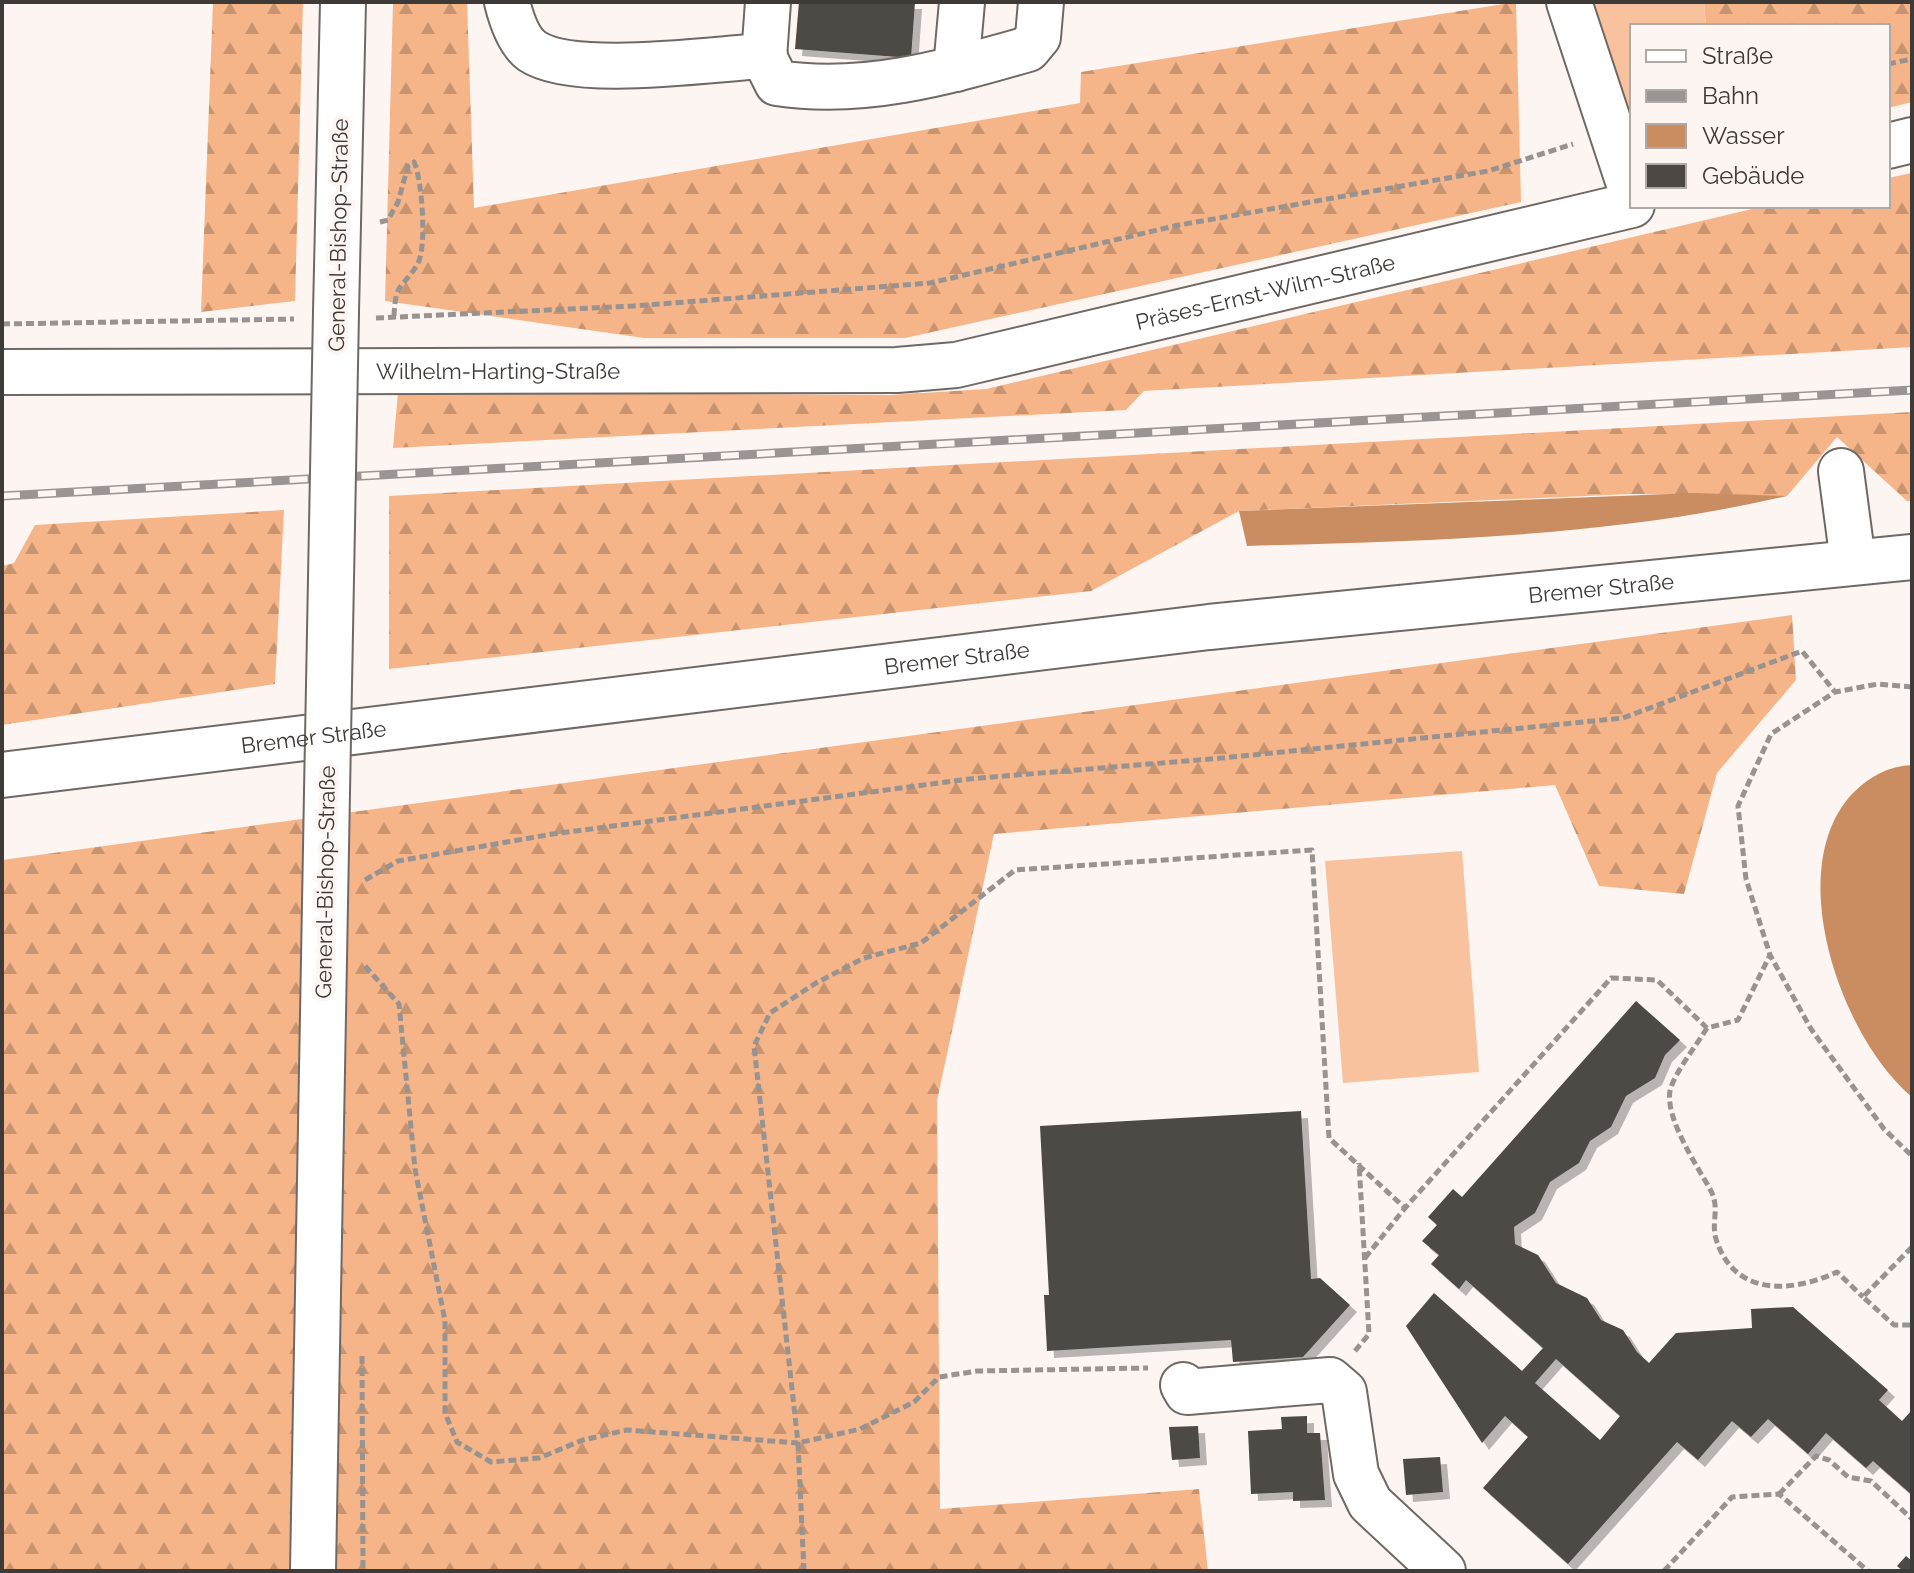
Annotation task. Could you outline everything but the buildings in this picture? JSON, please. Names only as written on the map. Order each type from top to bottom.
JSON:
[{"type":"street","name":"General-Bishop-Straße","points":[[313,1571],[343,2]]},
{"type":"street","points":[[507,2],[512,21],[529,49],[557,64],[595,65],[765,56]]},
{"type":"street","points":[[768,2],[765,56],[777,83],[819,89],[916,80],[1028,49],[1038,37],[1041,2]]},
{"type":"street","points":[[956,69],[962,2]]},
{"type":"street","points":[[1569,2],[1630,187]]},
{"type":"street","points":[[1890,146],[1912,140]]},
{"type":"street","name":"Präses-Ernst-Wilm-Straße","points":[[897,370],[956,365],[1630,205]]},
{"type":"street","name":"Wilhelm-Harting-Straße","points":[[2,372],[897,370]]},
{"type":"street","points":[[1841,471],[1853,562]]},
{"type":"street","name":"Bremer Straße","points":[[2,775],[1209,627],[1912,557]]},
{"type":"street","points":[[1183,1385],[1187,1392],[1330,1380],[1344,1392],[1356,1474],[1370,1503],[1443,1571]]},
{"type":"path","points":[[1890,64],[1912,59]]},
{"type":"path","points":[[634,306],[930,283],[1179,225],[1488,171],[1612,132]]},
{"type":"path","points":[[371,224],[388,220],[398,202],[408,166],[414,162],[423,237],[419,262],[394,294],[394,318]]},
{"type":"path","points":[[363,881],[398,861],[537,837],[923,785],[1623,718],[1802,651],[1835,692]]},
{"type":"path","points":[[1912,687],[1878,684],[1835,692],[1771,734],[1738,806],[1746,879],[1770,955],[1811,1029],[1884,1129],[1912,1156]]},
{"type":"path","points":[[804,1571],[798,1443],[754,1046],[770,1013],[816,983],[864,958],[921,943],[1015,870],[1312,850],[1329,1138],[1405,1208]]},
{"type":"path","points":[[1770,955],[1738,1020],[1707,1028],[1670,1090],[1672,1116],[1717,1202],[1715,1238],[1733,1269],[1765,1287],[1808,1286],[1837,1272],[1894,1325],[1912,1325]]},
{"type":"path","points":[[362,962],[399,1004],[415,1169],[445,1321],[445,1413],[457,1442],[491,1462],[539,1458],[583,1440],[627,1430],[798,1443],[860,1429],[914,1402],[939,1377],[952,1375],[1163,1368],[1183,1385]]},
{"type":"path","points":[[1364,1259],[1405,1208],[1611,978],[1657,980],[1707,1028]]},
{"type":"path","points":[[1344,1392],[1345,1363],[1369,1334],[1359,1163]]},
{"type":"path","points":[[1863,1297],[1912,1247]]},
{"type":"path","points":[[1664,1571],[1732,1497],[1779,1494],[1816,1456],[1829,1460],[1848,1477],[1871,1481],[1912,1519]]},
{"type":"path","points":[[1779,1494],[1868,1571]]},
{"type":"shaded area","points":[[1578,2],[1704,2],[1706,24],[1630,24],[1630,130]]},
{"type":"shaded area","points":[[1462,851],[1479,1072],[1343,1083],[1325,861]]},
{"type":"green space","points":[[213,2],[303,2],[295,301],[201,312]]},
{"type":"green space","points":[[393,2],[467,2],[474,208],[1080,103],[1081,72],[1516,2],[1521,202],[905,338],[644,338],[385,301]]},
{"type":"green space","points":[[1704,2],[1912,2],[1912,102],[1890,108],[1890,24],[1706,24]]},
{"type":"green space","points":[[1912,173],[1912,347],[1144,391],[1126,410],[393,448],[398,392],[891,395],[986,389],[1756,208],[1890,208],[1890,178]]},
{"type":"green space","points":[[1912,412],[1912,501],[1907,501],[1837,437],[1787,496],[1631,494],[1239,511],[1091,591],[389,669],[389,496]]},
{"type":"green space","points":[[284,510],[275,684],[2,725],[2,566],[14,563],[35,525]]},
{"type":"green space","points":[[1792,615],[1796,680],[1717,773],[1684,894],[1599,886],[1555,785],[994,834],[937,1101],[940,1509],[1199,1489],[1208,1571],[2,1571],[2,860]]},
{"type":"water","points":[[1695,493],[1787,496],[1721,510],[1586,529],[1450,539],[1247,546],[1239,511]]},
{"type":"water","points":[[1912,765],[1912,1097],[1886,1070],[1863,1035],[1843,995],[1829,951],[1821,907],[1822,864],[1832,825],[1853,793],[1866,782],[1888,770]]},
{"type":"railway","points":[[2,496],[1912,390]]}]
